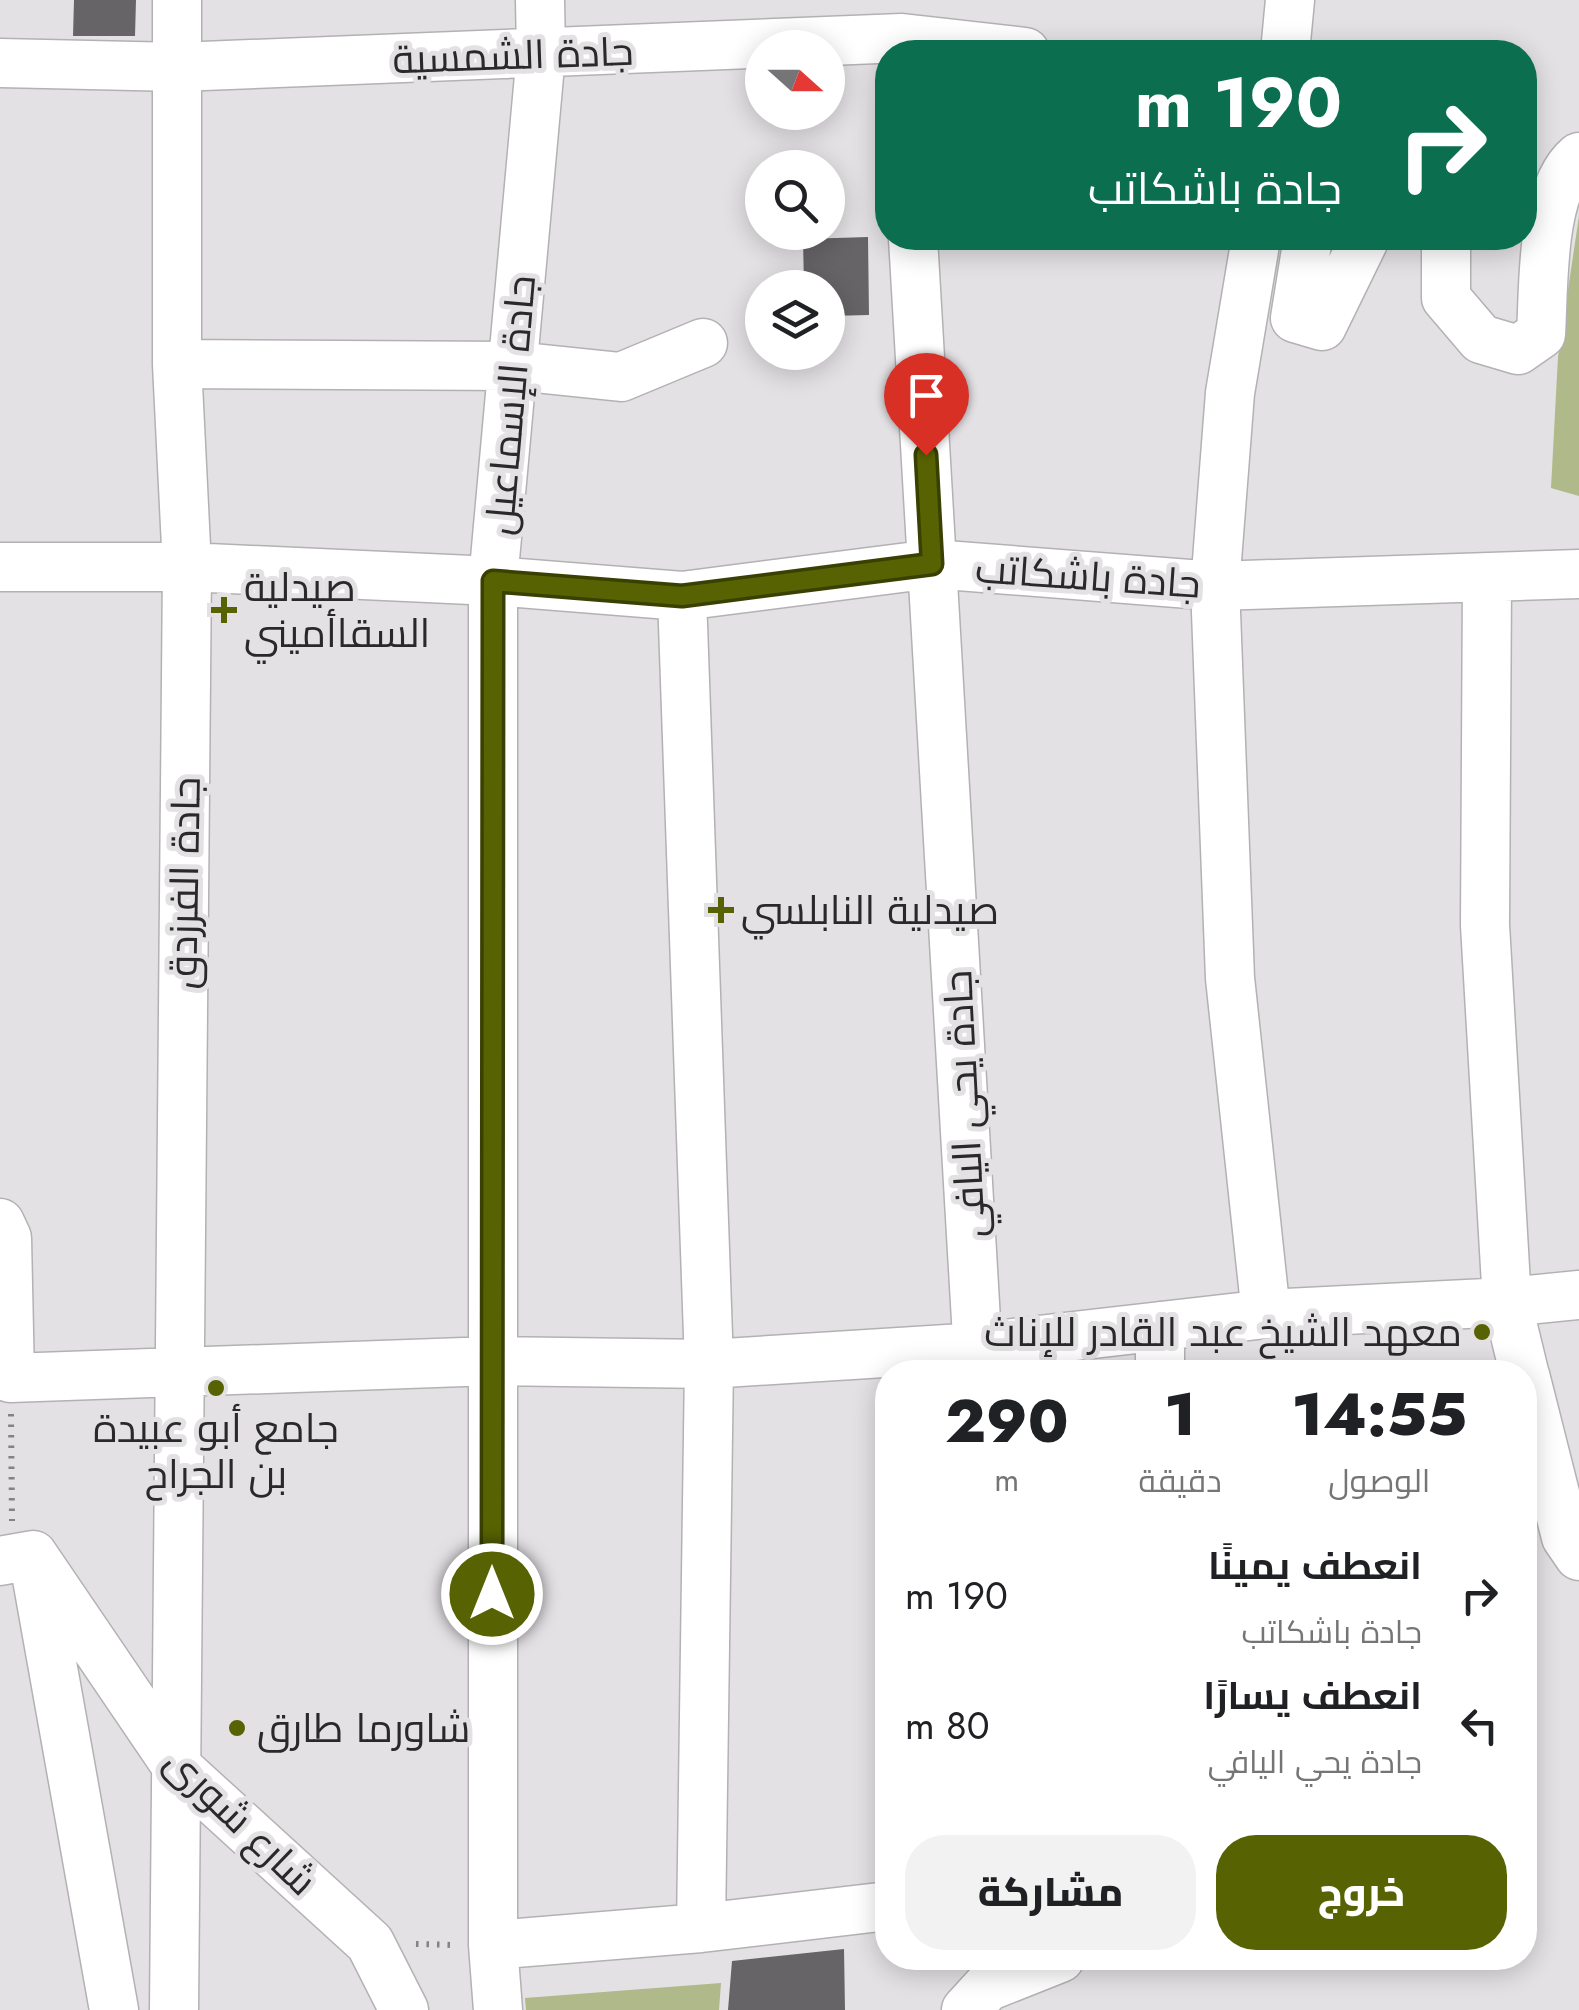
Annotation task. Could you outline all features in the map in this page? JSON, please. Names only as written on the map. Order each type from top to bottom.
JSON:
[{"type":"street","name":"جادة الفرزدق","points":[[174,2010],[188,567],[177,364],[177,0]]},
{"type":"street","name":"جادة الإسماعيل","points":[[498,2010],[493,1946],[493,581],[516,366],[541,54],[540,0]]},
{"type":"street","points":[[1286,40],[1290,0]]},
{"type":"street","name":"جادة الشمسية","points":[[0,63],[178,67],[541,54],[902,30],[958,40]]},
{"type":"street","points":[[1446,250],[1446,298],[1481,339],[1518,350],[1541,334],[1549,218],[1570,165],[1579,156]]},
{"type":"street","name":"جادة يحي اليافي","points":[[914,250],[979,1360]]},
{"type":"street","points":[[1254,250],[1230,393],[1215,586],[1230,978],[1266,1314]]},
{"type":"street","points":[[1306,250],[1294,318],[1322,326],[1358,250]]},
{"type":"street","points":[[177,364],[516,366],[621,377],[703,343]]},
{"type":"street","name":"جادة باشكاتب","points":[[0,567],[188,567],[493,581],[682,596],[932,564],[1215,586],[1579,574]]},
{"type":"street","points":[[1487,580],[1485,925],[1506,1302],[1521,1360]]},
{"type":"street","points":[[682,596],[709,1364],[701,1928]]},
{"type":"street","points":[[0,1224],[6,1238],[10,1378],[492,1361],[875,1362]]},
{"type":"street","points":[[979,1360],[1160,1326],[1266,1314],[1506,1302],[1579,1294]]},
{"type":"street","points":[[1160,1326],[1160,1360]]},
{"type":"street","points":[[1537,1422],[1566,1537],[1579,1556]]},
{"type":"street","points":[[16,1558],[114,2010]]},
{"type":"street","name":"شارع شورى","points":[[16,1558],[177,1767],[370,1943],[404,2010]]},
{"type":"street","points":[[493,1946],[875,1908]]},
{"type":"street","points":[[980,1985],[1024,1970]]},
{"type":"path","points":[[10,1378],[12,1532],[16,1558]]},
{"type":"path","points":[[370,1943],[493,1946]]},
{"type":"green space","points":[[1579,216],[1579,496],[1551,488],[1558,357]]},
{"type":"green space","points":[[721,1983],[719,2010],[526,2010],[525,1998]]},
{"type":"building","points":[[74,0],[136,0],[135,36],[73,36]]},
{"type":"building","points":[[868,237],[869,315],[845,316],[845,270],[804,270],[803,250],[845,250],[845,238]]},
{"type":"building","points":[[844,1949],[845,2010],[728,2010],[732,1961]]},
{"type":"place","name":"صيدلية السقاأميني","points":[[224,610]]},
{"type":"place","name":"صيدلية النابلسي","points":[[721,910]]},
{"type":"place","name":"معهد الشيخ عبد القادر للإناث","points":[[1482,1332]]},
{"type":"place","name":"جامع أبو عبيدة بن الجراح","points":[[216,1388]]},
{"type":"place","name":"شاورما طارق","points":[[237,1728]]},
{"type":"route","points":[[492,1594],[493,581],[682,596],[932,564],[926,455]]}]
